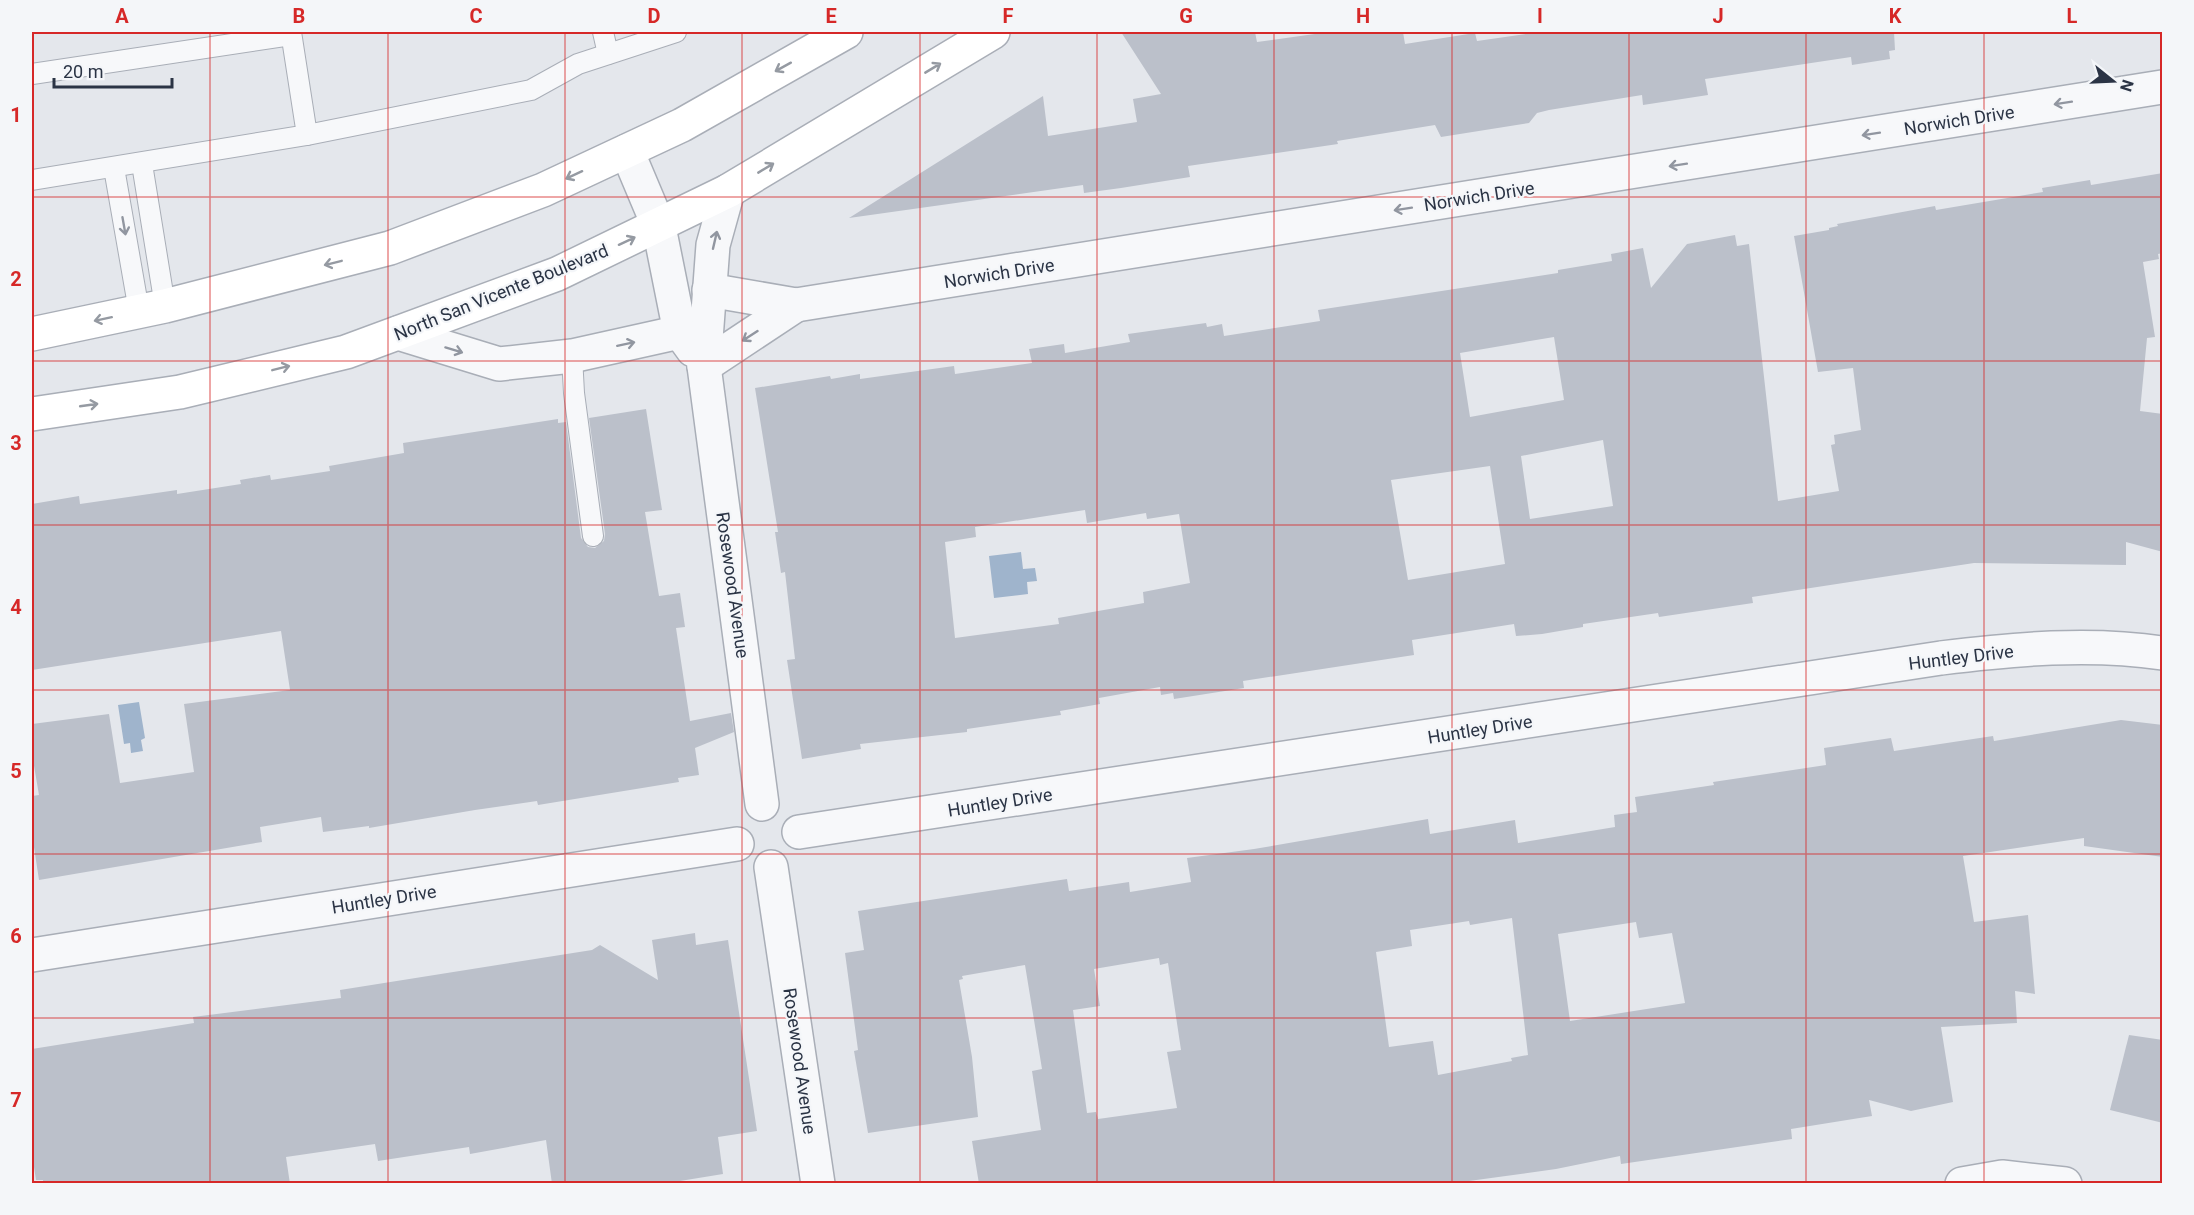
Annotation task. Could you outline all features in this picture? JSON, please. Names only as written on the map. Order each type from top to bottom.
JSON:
[{"type":"main road","points":[[32,334],[152,309],[390,248],[543,190],[682,125],[846,32]]},
{"type":"main road","name":"North San Vicente Boulevard","points":[[32,414],[180,392],[346,352],[557,274],[728,191],[993,32]]},
{"type":"street","name":"Norwich Drive","points":[[709,290],[796,305],[2163,87]]},
{"type":"street","name":"Rosewood Avenue","points":[[627,150],[659,226],[680,332],[704,366]]},
{"type":"street","name":"Rosewood Avenue","points":[[728,191],[713,245],[704,366],[762,804]]},
{"type":"street","name":"Norwich Drive","points":[[704,366],[796,305]]},
{"type":"street","points":[[398,333],[499,364],[572,356],[680,332]]},
{"type":"street","name":"Huntley Drive","points":[[799,832],[1941,658],[2005,651],[2068,648],[2163,652]]},
{"type":"street","points":[[762,804],[782,808],[791,814],[799,832],[795,852],[779,865],[771,867],[758,866],[749,861],[737,844],[739,823],[744,814],[762,804]]},
{"type":"street","name":"Huntley Drive","points":[[32,955],[737,844]]},
{"type":"street","name":"Rosewood Avenue","points":[[771,867],[818,1184]]},
{"type":"street","points":[[1962,1184],[2002,1177],[2065,1184]]},
{"type":"lane","points":[[603,32],[608,54]]},
{"type":"lane","points":[[32,180],[142,164],[307,135],[531,90],[578,64],[676,32]]},
{"type":"lane","points":[[32,74],[291,33],[307,135]]},
{"type":"lane","points":[[142,164],[152,309]]},
{"type":"lane","points":[[114,168],[152,309]]},
{"type":"lane","points":[[572,356],[574,393],[593,536]]},
{"type":"water","points":[[1021,552],[1023,569],[1035,568],[1037,581],[1027,582],[1028,594],[994,598],[989,556]]},
{"type":"water","points":[[139,702],[145,738],[141,740],[143,751],[131,753],[130,743],[124,744],[118,705]]},
{"type":"building","points":[[1121,32],[1255,32],[1257,42],[1329,32],[1403,32],[1405,44],[1475,33],[1477,41],[1539,32],[1894,32],[1895,50],[1889,51],[1890,59],[1852,65],[1851,57],[1705,79],[1708,95],[1643,105],[1642,95],[1549,110],[1537,113],[1529,123],[1441,137],[1435,125],[1337,141],[1338,144],[1188,166],[1190,177],[1121,188],[1084,193],[1083,185],[849,218],[1043,96],[1048,136],[1137,122],[1133,99],[1161,94]]},
{"type":"building","points":[[2163,173],[2163,253],[2158,254],[2159,259],[2143,262],[2155,337],[2147,338],[2140,411],[2163,414],[2163,552],[2126,542],[2126,565],[1974,563],[1752,597],[1753,603],[1659,617],[1658,613],[1583,624],[1583,627],[1542,634],[1516,636],[1514,624],[1412,640],[1414,655],[1243,681],[1244,688],[1174,699],[1173,693],[1161,695],[1160,687],[1099,698],[1100,704],[1060,711],[1061,715],[967,729],[967,732],[860,744],[861,749],[802,759],[787,660],[795,659],[785,572],[781,573],[775,532],[778,532],[755,388],[830,376],[831,379],[860,374],[860,379],[954,366],[955,374],[1032,363],[1029,349],[1064,344],[1065,353],[1130,342],[1128,334],[1206,323],[1207,327],[1222,324],[1224,336],[1320,321],[1318,310],[1558,273],[1558,270],[1612,261],[1611,254],[1643,248],[1651,288],[1687,244],[1735,235],[1737,246],[1749,244],[1778,501],[1839,491],[1831,445],[1835,444],[1834,435],[1861,430],[1853,368],[1818,372],[1794,236],[1829,230],[1829,228],[1838,226],[1837,224],[1935,206],[1936,210],[2043,192],[2042,188],[2090,180],[2091,185]],"holes":[[[1554,337],[1564,400],[1470,417],[1460,353]],[[1603,440],[1613,506],[1530,519],[1521,456]],[[1490,466],[1505,564],[1408,580],[1391,480]],[[1085,510],[1087,523],[1146,513],[1147,519],[1179,514],[1190,583],[1143,592],[1144,603],[1058,618],[1059,624],[955,638],[945,542],[976,537],[975,527]]]},
{"type":"building","points":[[646,409],[662,510],[645,512],[659,596],[680,593],[685,627],[676,628],[690,721],[731,713],[734,732],[695,748],[699,775],[678,778],[679,782],[538,805],[537,801],[369,828],[369,826],[323,832],[321,817],[260,827],[262,842],[39,880],[32,834],[32,796],[39,795],[32,754],[32,724],[109,714],[120,783],[194,772],[184,704],[290,690],[281,631],[32,670],[32,504],[79,496],[80,504],[177,490],[177,494],[241,484],[240,480],[270,475],[271,480],[330,471],[329,466],[404,453],[403,443],[558,419],[558,423],[566,422],[581,538],[588,547],[595,548],[604,541],[605,534],[589,418]]},
{"type":"building","points":[[2121,720],[2163,725],[2163,857],[2084,846],[2084,838],[1963,856],[1974,922],[2028,915],[2035,994],[2015,991],[2017,1023],[1941,1027],[1953,1102],[1911,1111],[1869,1100],[1872,1116],[1791,1129],[1792,1139],[1621,1164],[1620,1156],[1556,1169],[1447,1184],[979,1184],[972,1141],[1041,1130],[1032,1071],[1042,1069],[1025,965],[962,976],[963,979],[959,980],[972,1057],[978,1117],[868,1133],[854,1051],[858,1050],[845,953],[864,950],[858,911],[1067,879],[1069,891],[1129,882],[1130,892],[1191,882],[1187,858],[1254,849],[1428,819],[1430,834],[1515,820],[1518,843],[1615,827],[1614,815],[1637,812],[1635,797],[1714,785],[1713,782],[1826,765],[1824,748],[1891,738],[1894,751],[1993,736],[1994,741]],"holes":[[[1512,918],[1528,1055],[1511,1058],[1512,1061],[1438,1075],[1433,1041],[1389,1047],[1376,952],[1412,946],[1410,930],[1469,921],[1470,925]],[[1636,922],[1639,938],[1672,933],[1685,1003],[1570,1021],[1558,934]],[[1159,958],[1160,965],[1168,963],[1181,1050],[1167,1052],[1177,1108],[1098,1119],[1096,1112],[1087,1113],[1073,1010],[1100,1006],[1094,969]]]},
{"type":"building","points":[[695,933],[696,945],[728,940],[757,1131],[718,1137],[723,1174],[680,1181],[680,1184],[552,1184],[546,1140],[470,1154],[469,1147],[378,1161],[375,1144],[286,1157],[290,1184],[43,1184],[43,1180],[36,1180],[34,1167],[32,1168],[32,1049],[194,1023],[193,1017],[341,998],[340,990],[592,950],[600,945],[658,980],[652,940]]},
{"type":"building","points":[[2129,1035],[2163,1040],[2163,1123],[2110,1110]]}]
